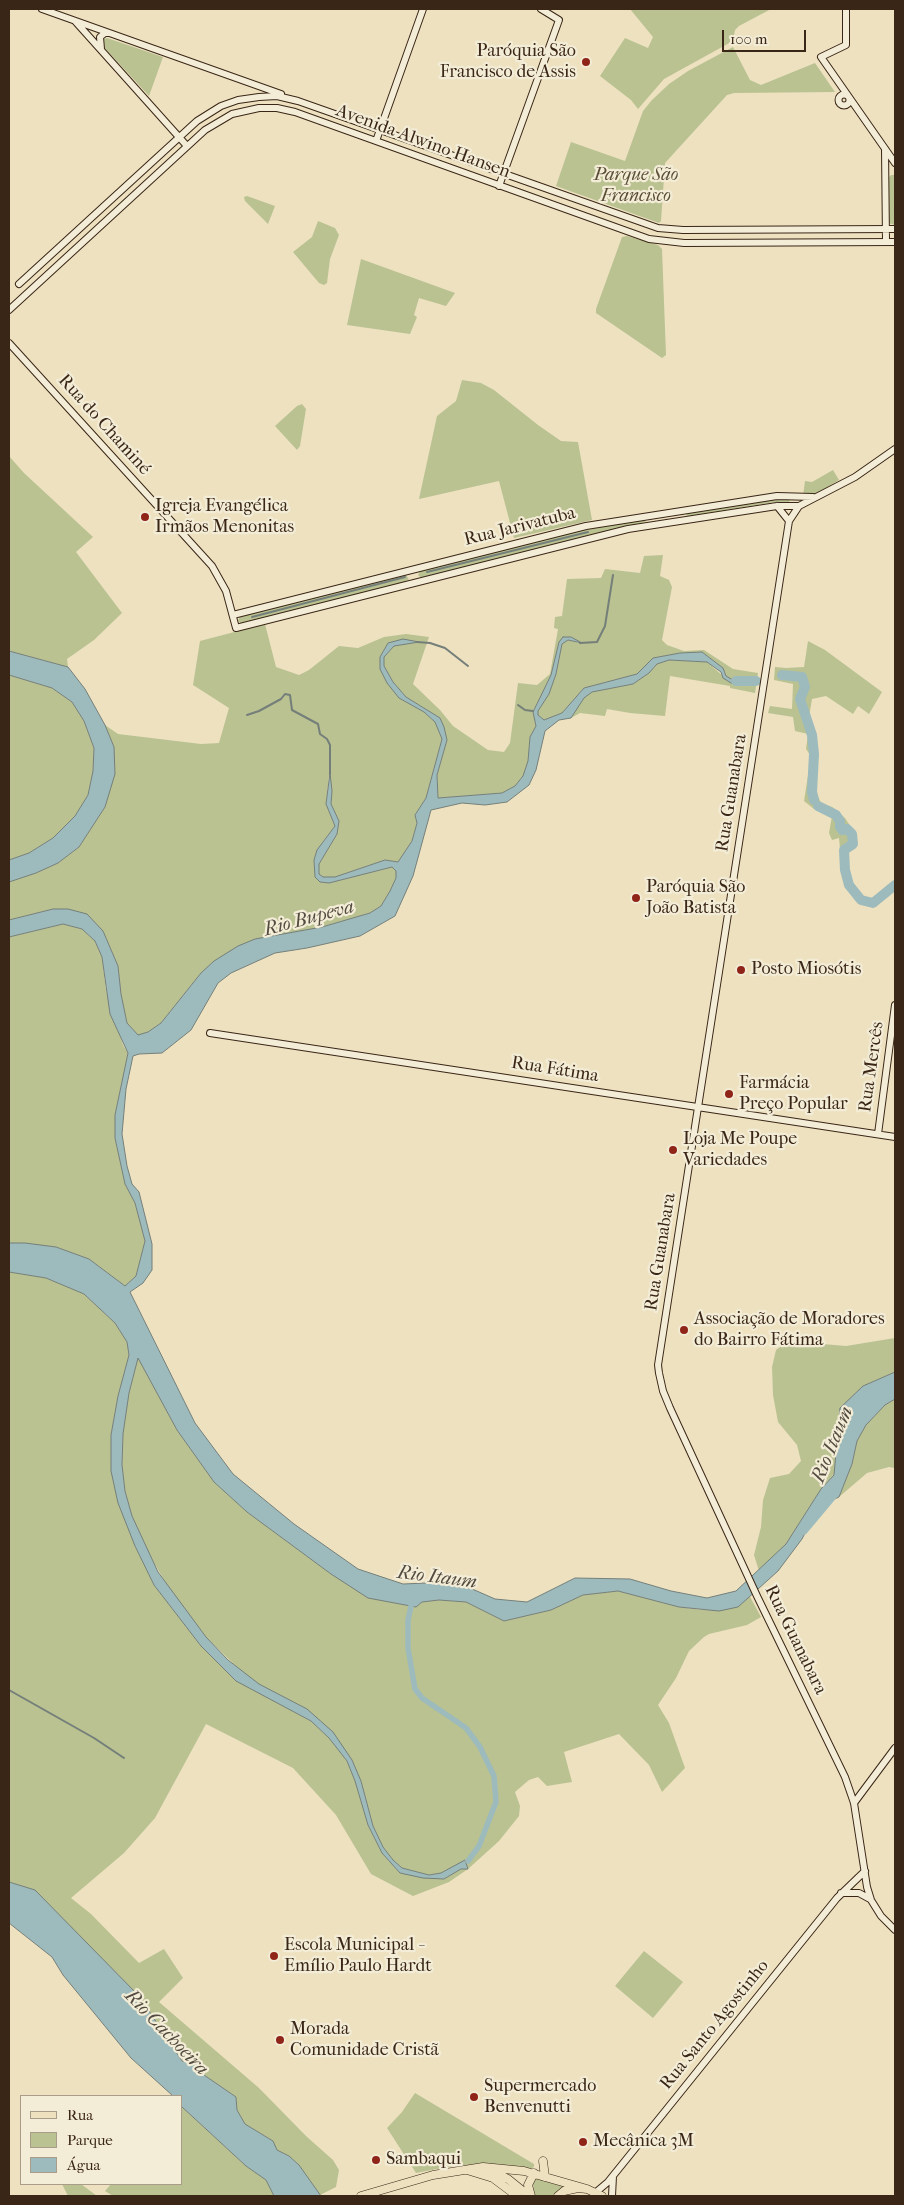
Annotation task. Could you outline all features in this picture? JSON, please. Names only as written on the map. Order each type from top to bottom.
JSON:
[{"type":"main road","points":[[543,2161],[545,2177]]},
{"type":"main road","points":[[361,2196],[433,2175],[457,2170],[492,2167],[534,2173],[595,2193]]},
{"type":"main road","points":[[457,2170],[498,2174],[508,2179],[530,2196]]},
{"type":"main road","points":[[467,2170],[492,2178],[517,2196]]},
{"type":"main road","points":[[530,2196],[528,2185],[534,2173]]},
{"type":"main road","points":[[558,2196],[570,2189],[595,2193]]},
{"type":"street","points":[[42,9],[298,101]]},
{"type":"street","points":[[376,141],[423,9]]},
{"type":"street","points":[[499,186],[558,20],[541,9]]},
{"type":"street","points":[[846,9],[846,45],[821,57],[895,163]]},
{"type":"street","points":[[74,20],[187,146]]},
{"type":"street","points":[[95,43],[93,35],[96,28]]},
{"type":"street","points":[[102,52],[99,44],[100,37],[105,33],[110,33]]},
{"type":"street","points":[[839,83],[840,103],[860,113]]},
{"type":"street","points":[[248,98],[257,86]]},
{"type":"street","points":[[840,97],[844,94],[848,96]]},
{"type":"street","name":"Avenida Alwino Hansen","points":[[19,284],[179,137],[214,110],[248,98],[277,96],[298,101],[658,228],[683,230],[895,229]]},
{"type":"street","points":[[844,105],[849,101],[848,96]]},
{"type":"street","name":"Avenida Alwino Hansen","points":[[9,310],[205,130],[224,118],[248,110],[268,108],[294,112],[658,241],[684,243],[895,242]]},
{"type":"street","points":[[885,148],[886,241]]},
{"type":"street","name":"Rua do Chaminé","points":[[9,342],[212,566],[222,582],[236,628]]},
{"type":"street","name":"Rua Jarivatuba","points":[[236,628],[628,529],[777,506],[798,506],[855,477],[895,449]]},
{"type":"street","name":"Rua Jarivatuba","points":[[233,615],[586,526],[777,496],[818,497]]},
{"type":"street","points":[[777,506],[790,521]]},
{"type":"street","name":"Rua Guanabara","points":[[798,506],[790,521],[658,1365],[667,1400],[757,1596],[845,1777],[854,1803],[871,1900],[881,1916],[895,1930]]},
{"type":"street","name":"Rua Mercês","points":[[878,1134],[895,1004]]},
{"type":"street","name":"Rua Fátima","points":[[210,1032],[895,1137]]},
{"type":"street","points":[[854,1803],[895,1748]]},
{"type":"street","name":"Rua Santo Agostinho","points":[[595,2193],[604,2186],[841,1894],[865,1871]]},
{"type":"street","points":[[841,1894],[860,1893],[871,1900]]},
{"type":"street","points":[[612,2196],[613,2175]]},
{"type":"green space","points":[[630,9],[771,9],[739,26],[735,30],[733,41],[664,79],[638,109],[631,100],[600,76],[625,38],[648,48],[653,37]]},
{"type":"green space","points":[[107,38],[163,57],[149,96],[103,46],[104,39]]},
{"type":"green space","name":"Parque São Francisco","points":[[733,47],[750,80],[761,85],[815,63],[835,92],[734,93],[727,95],[665,163],[661,221],[659,223],[556,186],[571,142],[625,161],[643,111],[652,100],[669,84],[688,71]]},
{"type":"green space","points":[[891,175],[895,175],[895,225],[888,223],[887,180]]},
{"type":"green space","points":[[247,196],[275,206],[268,224],[245,201],[244,197]]},
{"type":"green space","points":[[318,221],[335,228],[339,235],[330,259],[327,283],[324,285],[319,283],[293,252],[312,237]]},
{"type":"green space","points":[[627,236],[658,245],[662,249],[666,355],[662,358],[596,313],[622,237]]},
{"type":"green space","points":[[361,259],[455,293],[446,306],[419,298],[414,315],[417,317],[410,334],[347,325]]},
{"type":"green space","points":[[462,380],[481,383],[494,390],[561,441],[578,442],[592,520],[514,538],[499,481],[419,499],[437,416],[456,401]]},
{"type":"green space","points":[[302,404],[306,409],[300,446],[297,450],[275,426],[297,406]]},
{"type":"green space","points":[[9,456],[24,473],[93,537],[76,552],[122,613],[94,640],[67,659],[68,667],[9,651]]},
{"type":"green space","points":[[833,470],[839,480],[816,494],[803,496],[805,481],[812,482]]},
{"type":"green space","points":[[777,497],[791,498],[789,502],[775,502],[686,515],[687,513]]},
{"type":"green space","points":[[644,519],[645,522],[421,578],[418,575],[420,571],[563,534]]},
{"type":"green space","points":[[663,555],[660,576],[669,580],[672,587],[662,640],[667,645],[684,651],[704,650],[733,669],[758,673],[755,693],[730,688],[730,686],[670,676],[665,716],[607,709],[605,716],[580,713],[571,718],[584,697],[592,692],[633,684],[649,673],[657,664],[669,660],[707,662],[731,683],[749,681],[742,678],[733,680],[726,676],[723,668],[702,652],[680,653],[653,658],[637,674],[584,688],[562,713],[544,720],[538,715],[538,711],[549,694],[556,674],[562,644],[568,640],[580,643],[571,637],[559,642],[551,675],[533,712],[536,726],[530,737],[528,761],[523,776],[515,786],[502,793],[438,798],[437,775],[447,740],[440,718],[406,697],[393,682],[385,668],[399,698],[424,712],[435,722],[442,739],[426,798],[415,815],[417,822],[412,841],[398,862],[385,860],[335,877],[323,878],[319,874],[319,864],[337,834],[339,821],[331,804],[332,791],[329,776],[326,804],[335,826],[322,843],[314,860],[315,877],[320,882],[329,883],[392,867],[396,871],[396,878],[381,906],[370,913],[322,927],[292,933],[201,973],[161,1023],[138,1036],[127,1023],[118,966],[103,931],[53,909],[9,920],[9,882],[58,863],[79,847],[105,807],[114,747],[105,725],[118,734],[201,744],[219,743],[229,708],[193,685],[200,641],[265,624],[276,667],[299,675],[309,670],[339,646],[358,648],[384,637],[406,634],[429,637],[413,684],[440,710],[453,726],[488,750],[504,752],[510,743],[518,683],[537,685],[550,674],[558,629],[554,628],[555,617],[562,616],[567,579],[601,578],[605,569],[640,573],[644,556]],"holes":[[[415,642],[394,646],[384,657],[384,666],[380,657],[388,643]]]},
{"type":"green space","points":[[405,574],[409,579],[405,582],[242,624],[238,621],[240,616]]},
{"type":"green space","points":[[808,641],[825,650],[882,692],[869,714],[858,706],[853,714],[826,696],[812,699],[809,717],[818,759],[816,792],[821,803],[832,807],[845,818],[856,835],[855,843],[846,854],[848,874],[852,885],[847,890],[843,881],[839,838],[832,840],[829,833],[832,816],[814,809],[804,801],[811,756],[806,749],[808,734],[795,731],[793,717],[768,713],[770,706],[792,709],[793,684],[774,680],[775,667],[804,667]]},
{"type":"green space","points":[[9,675],[52,688],[72,702],[84,721],[94,748],[93,771],[88,795],[75,816],[53,838],[29,853],[9,860]]},
{"type":"green space","points":[[63,924],[82,929],[95,941],[102,957],[106,990],[123,1045],[128,1053],[115,1115],[115,1138],[125,1184],[135,1203],[145,1241],[136,1276],[125,1286],[89,1259],[56,1247],[9,1243],[9,937]]},
{"type":"green space","points":[[9,1272],[46,1278],[84,1294],[115,1323],[127,1342],[129,1355],[118,1396],[111,1435],[135,1546],[154,1585],[201,1646],[280,1704],[311,1721],[329,1738],[347,1761],[368,1825],[382,1853],[400,1873],[444,1879],[461,1869],[468,1868],[465,1861],[441,1873],[429,1875],[402,1868],[393,1860],[383,1847],[373,1826],[361,1781],[352,1760],[307,1709],[258,1684],[243,1673],[206,1637],[171,1592],[146,1549],[132,1516],[125,1491],[122,1465],[123,1434],[129,1393],[138,1357],[177,1430],[214,1482],[247,1512],[331,1574],[394,1603],[416,1607],[422,1602],[439,1600],[466,1602],[504,1621],[551,1610],[583,1595],[618,1591],[679,1607],[703,1610],[738,1607],[749,1595],[761,1617],[747,1625],[709,1634],[704,1637],[689,1651],[676,1678],[658,1705],[669,1723],[685,1768],[662,1792],[649,1765],[619,1734],[564,1752],[572,1782],[547,1786],[538,1777],[529,1780],[515,1792],[520,1806],[519,1816],[499,1841],[468,1869],[449,1882],[413,1896],[371,1874],[336,1815],[293,1768],[206,1724],[155,1818],[124,1853],[71,1898],[91,1914],[139,1963],[164,1949],[183,1978],[159,2002],[259,2088],[306,2136],[333,2160],[339,2170],[336,2187],[320,2195],[299,2165],[289,2156],[276,2150],[273,2141],[245,2124],[237,2110],[236,2097],[204,2075],[196,2064],[183,2061],[35,1891],[9,1882]]},
{"type":"green space","points":[[895,1338],[895,1372],[863,1386],[837,1459],[834,1474],[821,1489],[786,1544],[759,1571],[754,1555],[761,1527],[763,1500],[770,1478],[789,1474],[801,1461],[797,1445],[778,1422],[773,1395],[772,1367],[776,1350],[788,1341],[846,1346]]},
{"type":"green space","points":[[895,1399],[895,1468],[889,1467],[867,1473],[839,1497],[852,1464],[857,1441],[866,1425],[885,1405]]},
{"type":"green space","points":[[644,1951],[683,1982],[653,2018],[615,1986]]},
{"type":"green space","points":[[415,2093],[534,2164],[534,2167],[530,2169],[501,2165],[458,2165],[416,2173],[387,2128],[402,2112]]},
{"type":"green space","points":[[182,2107],[246,2166],[266,2180],[274,2196],[113,2196],[105,2191],[110,2185],[182,2185]]},
{"type":"green space","points":[[536,2177],[564,2186],[553,2196],[535,2196],[533,2184]]},
{"type":"green space","points":[[62,2185],[82,2185],[97,2196],[68,2196]]},
{"type":"water","points":[[563,637],[571,637],[582,643],[568,640],[562,644],[556,674],[549,694],[538,711],[538,715],[544,720],[562,713],[584,688],[637,674],[653,658],[680,653],[702,652],[723,668],[726,676],[733,680],[742,678],[749,681],[737,684],[731,683],[723,678],[721,672],[707,662],[669,660],[657,664],[649,673],[633,684],[592,692],[584,698],[571,718],[559,720],[545,731],[536,770],[529,785],[507,802],[485,805],[462,803],[431,810],[413,876],[395,916],[360,936],[275,953],[231,973],[218,983],[191,1030],[162,1053],[133,1056],[126,1089],[122,1134],[127,1166],[132,1184],[139,1192],[152,1244],[152,1270],[143,1283],[130,1292],[195,1423],[233,1474],[294,1524],[358,1569],[403,1584],[449,1582],[470,1588],[495,1599],[527,1602],[575,1578],[630,1579],[671,1591],[707,1598],[736,1591],[786,1544],[821,1489],[834,1475],[840,1408],[863,1386],[895,1372],[895,1399],[885,1405],[866,1425],[857,1441],[852,1464],[839,1497],[819,1506],[802,1539],[778,1571],[738,1607],[719,1611],[679,1607],[618,1591],[583,1595],[551,1610],[504,1621],[466,1602],[439,1600],[422,1602],[416,1607],[368,1598],[331,1574],[247,1512],[214,1482],[177,1430],[138,1358],[129,1393],[123,1434],[122,1465],[125,1491],[132,1516],[158,1572],[206,1637],[228,1660],[259,1684],[307,1709],[333,1732],[352,1760],[361,1781],[373,1826],[383,1847],[393,1860],[402,1868],[429,1875],[441,1873],[465,1860],[468,1869],[461,1869],[444,1879],[423,1878],[400,1873],[382,1853],[368,1825],[347,1761],[329,1738],[311,1721],[236,1681],[201,1646],[154,1585],[135,1546],[118,1503],[111,1471],[111,1435],[118,1396],[129,1355],[127,1342],[115,1323],[84,1294],[46,1278],[9,1272],[9,1243],[25,1243],[56,1247],[89,1259],[125,1286],[136,1276],[145,1241],[135,1203],[125,1184],[115,1138],[115,1115],[128,1053],[110,1014],[102,957],[95,941],[82,929],[63,924],[9,937],[9,920],[53,909],[68,909],[87,914],[103,931],[118,966],[127,1023],[138,1035],[148,1032],[161,1023],[201,973],[214,961],[238,946],[255,939],[322,927],[370,913],[381,906],[396,878],[396,871],[392,867],[329,883],[320,882],[315,877],[314,860],[317,850],[335,826],[326,804],[330,773],[331,804],[339,821],[337,834],[319,864],[319,874],[323,877],[335,877],[385,860],[398,862],[412,841],[417,823],[415,815],[426,798],[442,739],[435,722],[424,712],[399,698],[387,683],[380,669],[380,657],[388,643],[403,639],[419,642],[394,646],[384,657],[384,666],[393,682],[406,697],[440,718],[444,727],[447,740],[437,775],[438,798],[502,793],[515,786],[523,776],[528,761],[530,737],[536,726],[533,712],[551,675],[559,642]]},
{"type":"water","points":[[9,651],[68,667],[85,689],[105,725],[114,747],[115,774],[105,807],[79,847],[58,863],[9,882],[9,860],[29,853],[53,838],[75,816],[88,795],[93,771],[94,748],[84,721],[72,702],[52,688],[9,675]]},
{"type":"water","points":[[9,1882],[35,1890],[139,1996],[182,2061],[196,2064],[204,2075],[236,2097],[237,2110],[245,2124],[273,2141],[277,2150],[289,2156],[299,2165],[321,2196],[274,2196],[266,2180],[246,2166],[182,2107],[182,2095],[172,2095],[131,2058],[63,1975],[52,1957],[9,1923]]},
{"type":"waterway","points":[[427,572],[588,532]]},
{"type":"waterway","points":[[580,643],[597,642],[605,626],[613,575]]},
{"type":"waterway","points":[[252,617],[405,577]]},
{"type":"waterway","points":[[417,642],[430,643],[445,648],[468,666]]},
{"type":"waterway","name":"Rio Bupeva","points":[[782,675],[802,677],[805,687],[800,699],[812,735],[814,754],[812,792],[814,800]]},
{"type":"waterway","name":"Rio Bupeva","points":[[736,681],[756,681]]},
{"type":"waterway","points":[[247,715],[281,699],[285,694],[290,695],[292,710],[318,724],[320,734],[327,739],[330,745],[330,774]]},
{"type":"waterway","points":[[518,705],[525,710],[533,711]]},
{"type":"waterway","name":"Rio Bupeva","points":[[818,806],[836,815],[842,830],[847,829],[852,834],[853,844],[844,850],[845,870],[849,885],[861,900],[873,903],[895,885]]},
{"type":"waterway","name":"Rio Itaum","points":[[803,1530],[834,1493]]},
{"type":"waterway","points":[[411,1606],[408,1620],[408,1648],[415,1689],[422,1698],[466,1728],[480,1747],[494,1776],[496,1802],[479,1846],[468,1861]]},
{"type":"waterway","points":[[9,1690],[94,1738],[124,1758]]},
{"type":"place","name":"Paróquia São Francisco de Assis","points":[[586,62]]},
{"type":"place","name":"Igreja Evangélica Irmãos Menonitas","points":[[145,517]]},
{"type":"place","name":"Paróquia São João Batista","points":[[636,898]]},
{"type":"place","name":"Posto Miosótis","points":[[741,970]]},
{"type":"place","name":"Farmácia Preço Popular","points":[[729,1094]]},
{"type":"place","name":"Loja Me Poupe Variedades","points":[[673,1150]]},
{"type":"place","name":"Associação de Moradores do Bairro Fátima","points":[[684,1330]]},
{"type":"place","name":"Escola Municipal - Emílio Paulo Hardt","points":[[274,1956]]},
{"type":"place","name":"Morada Comunidade Cristã","points":[[280,2040]]},
{"type":"place","name":"Supermercado Benvenutti","points":[[474,2097]]},
{"type":"place","name":"Mecânica 3M","points":[[583,2142]]},
{"type":"place","name":"Sambaqui","points":[[376,2160]]},
{"type":"water label","name":"Rio Cachoeira","points":[[166,2033]]}]
